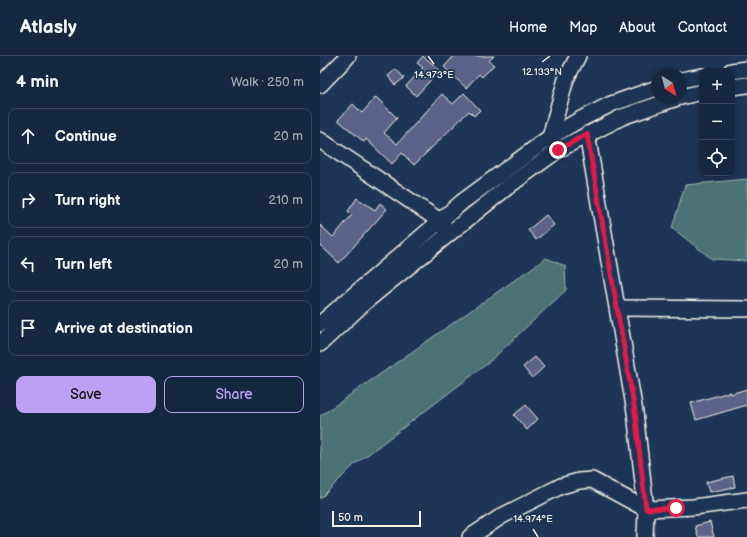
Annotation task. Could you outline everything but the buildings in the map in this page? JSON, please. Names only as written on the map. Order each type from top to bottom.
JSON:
[{"type":"street","points":[[320,85],[348,56]]},
{"type":"street","points":[[558,150],[550,137],[566,79],[578,56]]},
{"type":"street","points":[[735,70],[747,69]]},
{"type":"street","points":[[687,79],[699,77]]},
{"type":"street","points":[[735,87],[747,86]]},
{"type":"street","points":[[320,324],[462,202],[550,137],[611,104],[651,90]]},
{"type":"street","points":[[687,96],[699,93]]},
{"type":"street","points":[[320,344],[365,302],[510,185],[558,150],[622,117],[660,104]]},
{"type":"street","points":[[587,134],[635,412],[646,509],[644,537]]},
{"type":"street","points":[[320,140],[440,221],[450,233]]},
{"type":"street","points":[[618,308],[747,309]]},
{"type":"street","points":[[470,537],[515,509],[561,486],[578,481],[592,480],[646,509],[694,507],[747,500]]},
{"type":"green space","points":[[747,179],[747,261],[712,259],[672,228],[685,185]]},
{"type":"green space","points":[[546,258],[565,266],[566,290],[487,364],[354,465],[320,499],[320,416]]},
{"type":"route","points":[[558,150],[587,134],[635,412],[646,509],[676,508]]}]
